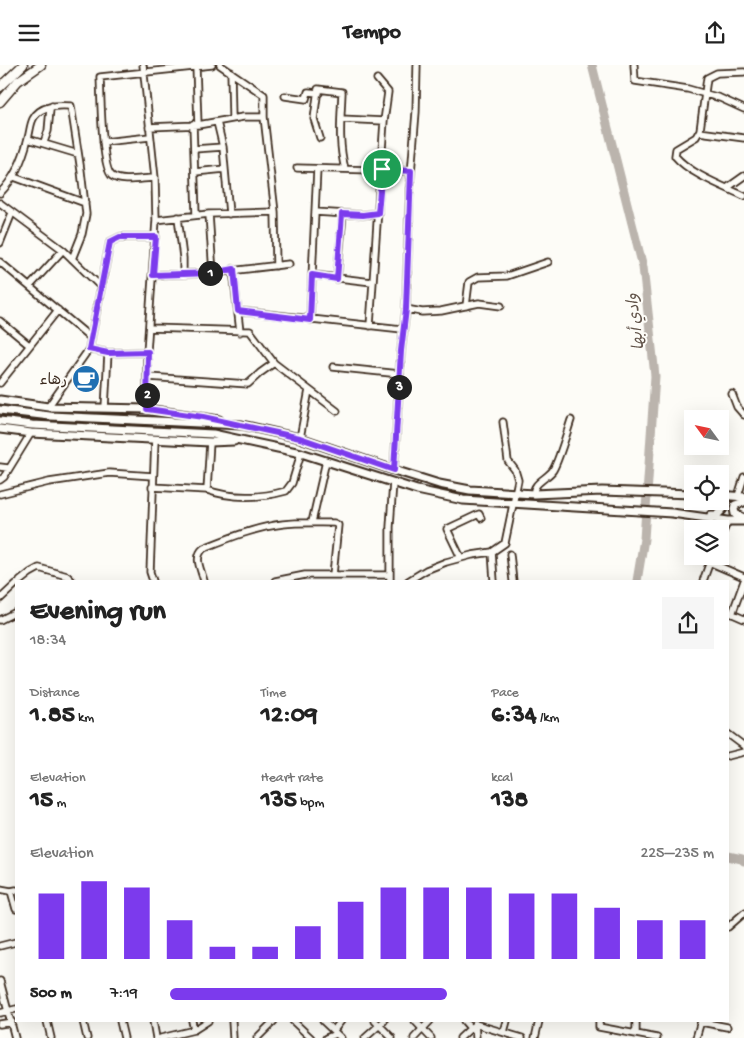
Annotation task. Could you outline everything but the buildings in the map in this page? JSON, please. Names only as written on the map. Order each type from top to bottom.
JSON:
[{"type":"highway","points":[[0,87],[23,65]]},
{"type":"highway","points":[[0,102],[18,81],[41,65]]},
{"type":"main road","points":[[0,400],[48,407],[147,409],[203,417],[300,438],[394,470],[470,490],[534,494],[602,491],[684,494]]},
{"type":"main road","points":[[85,417],[147,409]]},
{"type":"main road","points":[[0,410],[50,416],[242,425]]},
{"type":"main road","points":[[0,421],[32,425],[213,434],[301,453],[417,490],[463,500],[672,513],[722,520]]},
{"type":"main road","points":[[81,427],[132,437]]},
{"type":"main road","points":[[0,429],[30,433],[210,442],[248,441]]},
{"type":"main road","points":[[744,502],[736,505],[734,509],[735,514],[744,519]]},
{"type":"main road","points":[[690,515],[717,515],[722,510]]},
{"type":"main road","points":[[729,521],[744,519]]},
{"type":"street","points":[[154,178],[120,179],[113,177],[108,172],[103,142],[100,77],[143,68],[212,65]]},
{"type":"street","points":[[220,65],[264,95],[264,117],[275,212],[276,266]]},
{"type":"street","points":[[394,470],[402,329],[406,309],[417,65]]},
{"type":"street","points":[[634,65],[635,81],[704,93],[744,109]]},
{"type":"street","points":[[196,67],[194,149],[196,215]]},
{"type":"street","points":[[143,68],[154,178],[156,220],[148,352],[147,409]]},
{"type":"street","points":[[231,72],[232,118]]},
{"type":"street","points":[[744,72],[716,73],[707,78],[702,119],[696,137],[676,149],[675,156],[679,161],[698,173],[744,196]]},
{"type":"street","points":[[370,325],[384,121],[388,92],[377,79]]},
{"type":"street","points":[[320,138],[314,119],[318,89],[342,92],[340,151],[345,169]]},
{"type":"street","points":[[284,96],[306,99],[308,91],[318,93]]},
{"type":"street","points":[[44,142],[48,131],[50,109],[53,105]]},
{"type":"street","points":[[0,193],[14,177],[28,139],[33,118],[39,112],[53,105],[71,106],[86,214],[82,234],[72,259]]},
{"type":"street","points":[[149,127],[196,125],[232,118],[264,117]]},
{"type":"street","points":[[341,119],[384,121]]},
{"type":"street","points":[[217,122],[223,147],[229,214]]},
{"type":"street","points":[[698,132],[744,138]]},
{"type":"street","points":[[103,142],[150,137]]},
{"type":"street","points":[[28,139],[44,142],[78,154]]},
{"type":"street","points":[[194,149],[223,147]]},
{"type":"street","points":[[297,168],[411,171]]},
{"type":"street","points":[[195,172],[225,169]]},
{"type":"street","points":[[310,320],[317,169]]},
{"type":"street","points":[[727,188],[744,176]]},
{"type":"street","points":[[14,177],[85,203]]},
{"type":"street","points":[[0,203],[63,250],[100,286]]},
{"type":"street","points":[[156,220],[208,214],[275,212]]},
{"type":"street","points":[[315,212],[363,215],[378,213]]},
{"type":"street","points":[[0,243],[12,213]]},
{"type":"street","points":[[208,214],[213,273]]},
{"type":"street","points":[[337,279],[342,214]]},
{"type":"street","points":[[178,217],[183,274]]},
{"type":"street","points":[[48,407],[89,349],[110,242],[120,237],[156,237]]},
{"type":"street","points":[[30,286],[63,250]]},
{"type":"street","points":[[0,262],[91,338]]},
{"type":"street","points":[[466,306],[469,282],[478,277],[507,276],[548,262]]},
{"type":"street","points":[[153,275],[213,273],[234,269],[289,264]]},
{"type":"street","points":[[234,269],[240,331]]},
{"type":"street","points":[[312,275],[372,283]]},
{"type":"street","points":[[406,309],[422,312],[441,311],[479,303],[501,306]]},
{"type":"street","points":[[0,383],[58,309]]},
{"type":"street","points":[[238,311],[402,329]]},
{"type":"street","points":[[0,321],[30,345]]},
{"type":"street","points":[[150,328],[250,331],[274,363],[337,411]]},
{"type":"street","points":[[89,349],[108,353],[148,352]]},
{"type":"street","points":[[105,407],[108,353]]},
{"type":"street","points":[[148,377],[248,384],[274,363]]},
{"type":"street","points":[[333,367],[400,374]]},
{"type":"street","points":[[300,438],[308,389]]},
{"type":"street","points":[[732,394],[737,407],[744,415]]},
{"type":"street","points":[[534,494],[536,486],[553,469],[571,421]]},
{"type":"street","points":[[410,580],[426,570],[461,558],[492,552],[505,543],[518,480],[516,470],[508,461],[503,422]]},
{"type":"street","points":[[0,480],[4,477],[30,433]]},
{"type":"street","points":[[153,580],[150,572],[155,439]]},
{"type":"street","points":[[207,490],[210,442]]},
{"type":"street","points":[[152,487],[207,490],[219,495],[239,496],[261,496],[286,491],[292,483],[301,453]]},
{"type":"street","points":[[312,523],[326,461]]},
{"type":"street","points":[[0,467],[8,468]]},
{"type":"street","points":[[0,494],[49,482],[109,473],[153,476]]},
{"type":"street","points":[[741,496],[744,477]]},
{"type":"street","points":[[291,579],[305,575],[390,578],[390,527],[393,482]]},
{"type":"street","points":[[461,558],[447,529],[479,514],[481,518]]},
{"type":"street","points":[[204,580],[197,558],[204,548],[248,532],[280,524],[334,523],[338,525],[333,575]]},
{"type":"street","points":[[492,552],[494,580]]},
{"type":"street","points":[[510,554],[513,580]]},
{"type":"street","points":[[703,580],[709,565]]},
{"type":"street","points":[[721,565],[744,579],[730,613],[744,619]]},
{"type":"street","points":[[21,580],[39,568],[66,576],[71,580]]},
{"type":"street","points":[[0,599],[15,585]]},
{"type":"street","points":[[0,620],[15,612]]},
{"type":"street","points":[[729,735],[744,745]]},
{"type":"street","points":[[729,756],[744,752]]},
{"type":"street","points":[[0,889],[14,890]]},
{"type":"street","points":[[729,926],[744,913]]},
{"type":"street","points":[[0,946],[15,941]]},
{"type":"street","points":[[0,981],[15,1038]]},
{"type":"street","points":[[0,1013],[15,1009]]},
{"type":"street","points":[[0,1024],[12,1022]]},
{"type":"street","points":[[47,1022],[51,1038]]},
{"type":"street","points":[[83,1022],[87,1038]]},
{"type":"street","points":[[120,1022],[124,1038]]},
{"type":"street","points":[[153,1022],[156,1038]]},
{"type":"street","points":[[192,1022],[194,1030]]},
{"type":"street","points":[[161,1038],[172,1037],[194,1030],[206,1022]]},
{"type":"street","points":[[232,1022],[233,1038]]},
{"type":"street","points":[[257,1038],[273,1022]]},
{"type":"street","points":[[294,1022],[310,1038]]},
{"type":"street","points":[[324,1022],[337,1034]]},
{"type":"street","points":[[337,1034],[341,1022]]},
{"type":"street","points":[[416,1022],[431,1038]]},
{"type":"street","points":[[414,1038],[429,1022]]},
{"type":"street","points":[[504,1032],[507,1022]]},
{"type":"street","points":[[535,1038],[539,1022]]},
{"type":"street","points":[[599,1022],[599,1027],[657,1038]]},
{"type":"street","points":[[636,1022],[636,1033]]},
{"type":"street","points":[[696,1038],[701,1022]]},
{"type":"street","points":[[705,1022],[727,1027]]},
{"type":"street","points":[[366,1038],[379,1023],[392,1038]]},
{"type":"street","points":[[474,1025],[522,1038]]},
{"type":"street","points":[[460,1038],[474,1025]]},
{"type":"street","points":[[474,1025],[476,1038]]},
{"type":"street","points":[[326,1038],[337,1034]]},
{"type":"waterway","name":"وادي أبها","points":[[592,65],[643,267],[655,376],[644,539],[637,580]]},
{"type":"waterway","name":"وادي أبها","points":[[729,856],[744,861]]},
{"type":"place","name":"رهاء","points":[[86,379]]},
{"type":"route","points":[[382,169],[411,171],[406,309],[402,329],[394,470],[300,438],[203,417],[147,409],[148,352],[108,353],[89,349],[110,242],[120,237],[156,237],[153,275],[213,273],[234,269],[238,311],[310,320],[312,275],[337,279],[342,214],[363,215],[378,213],[382,169]]}]
